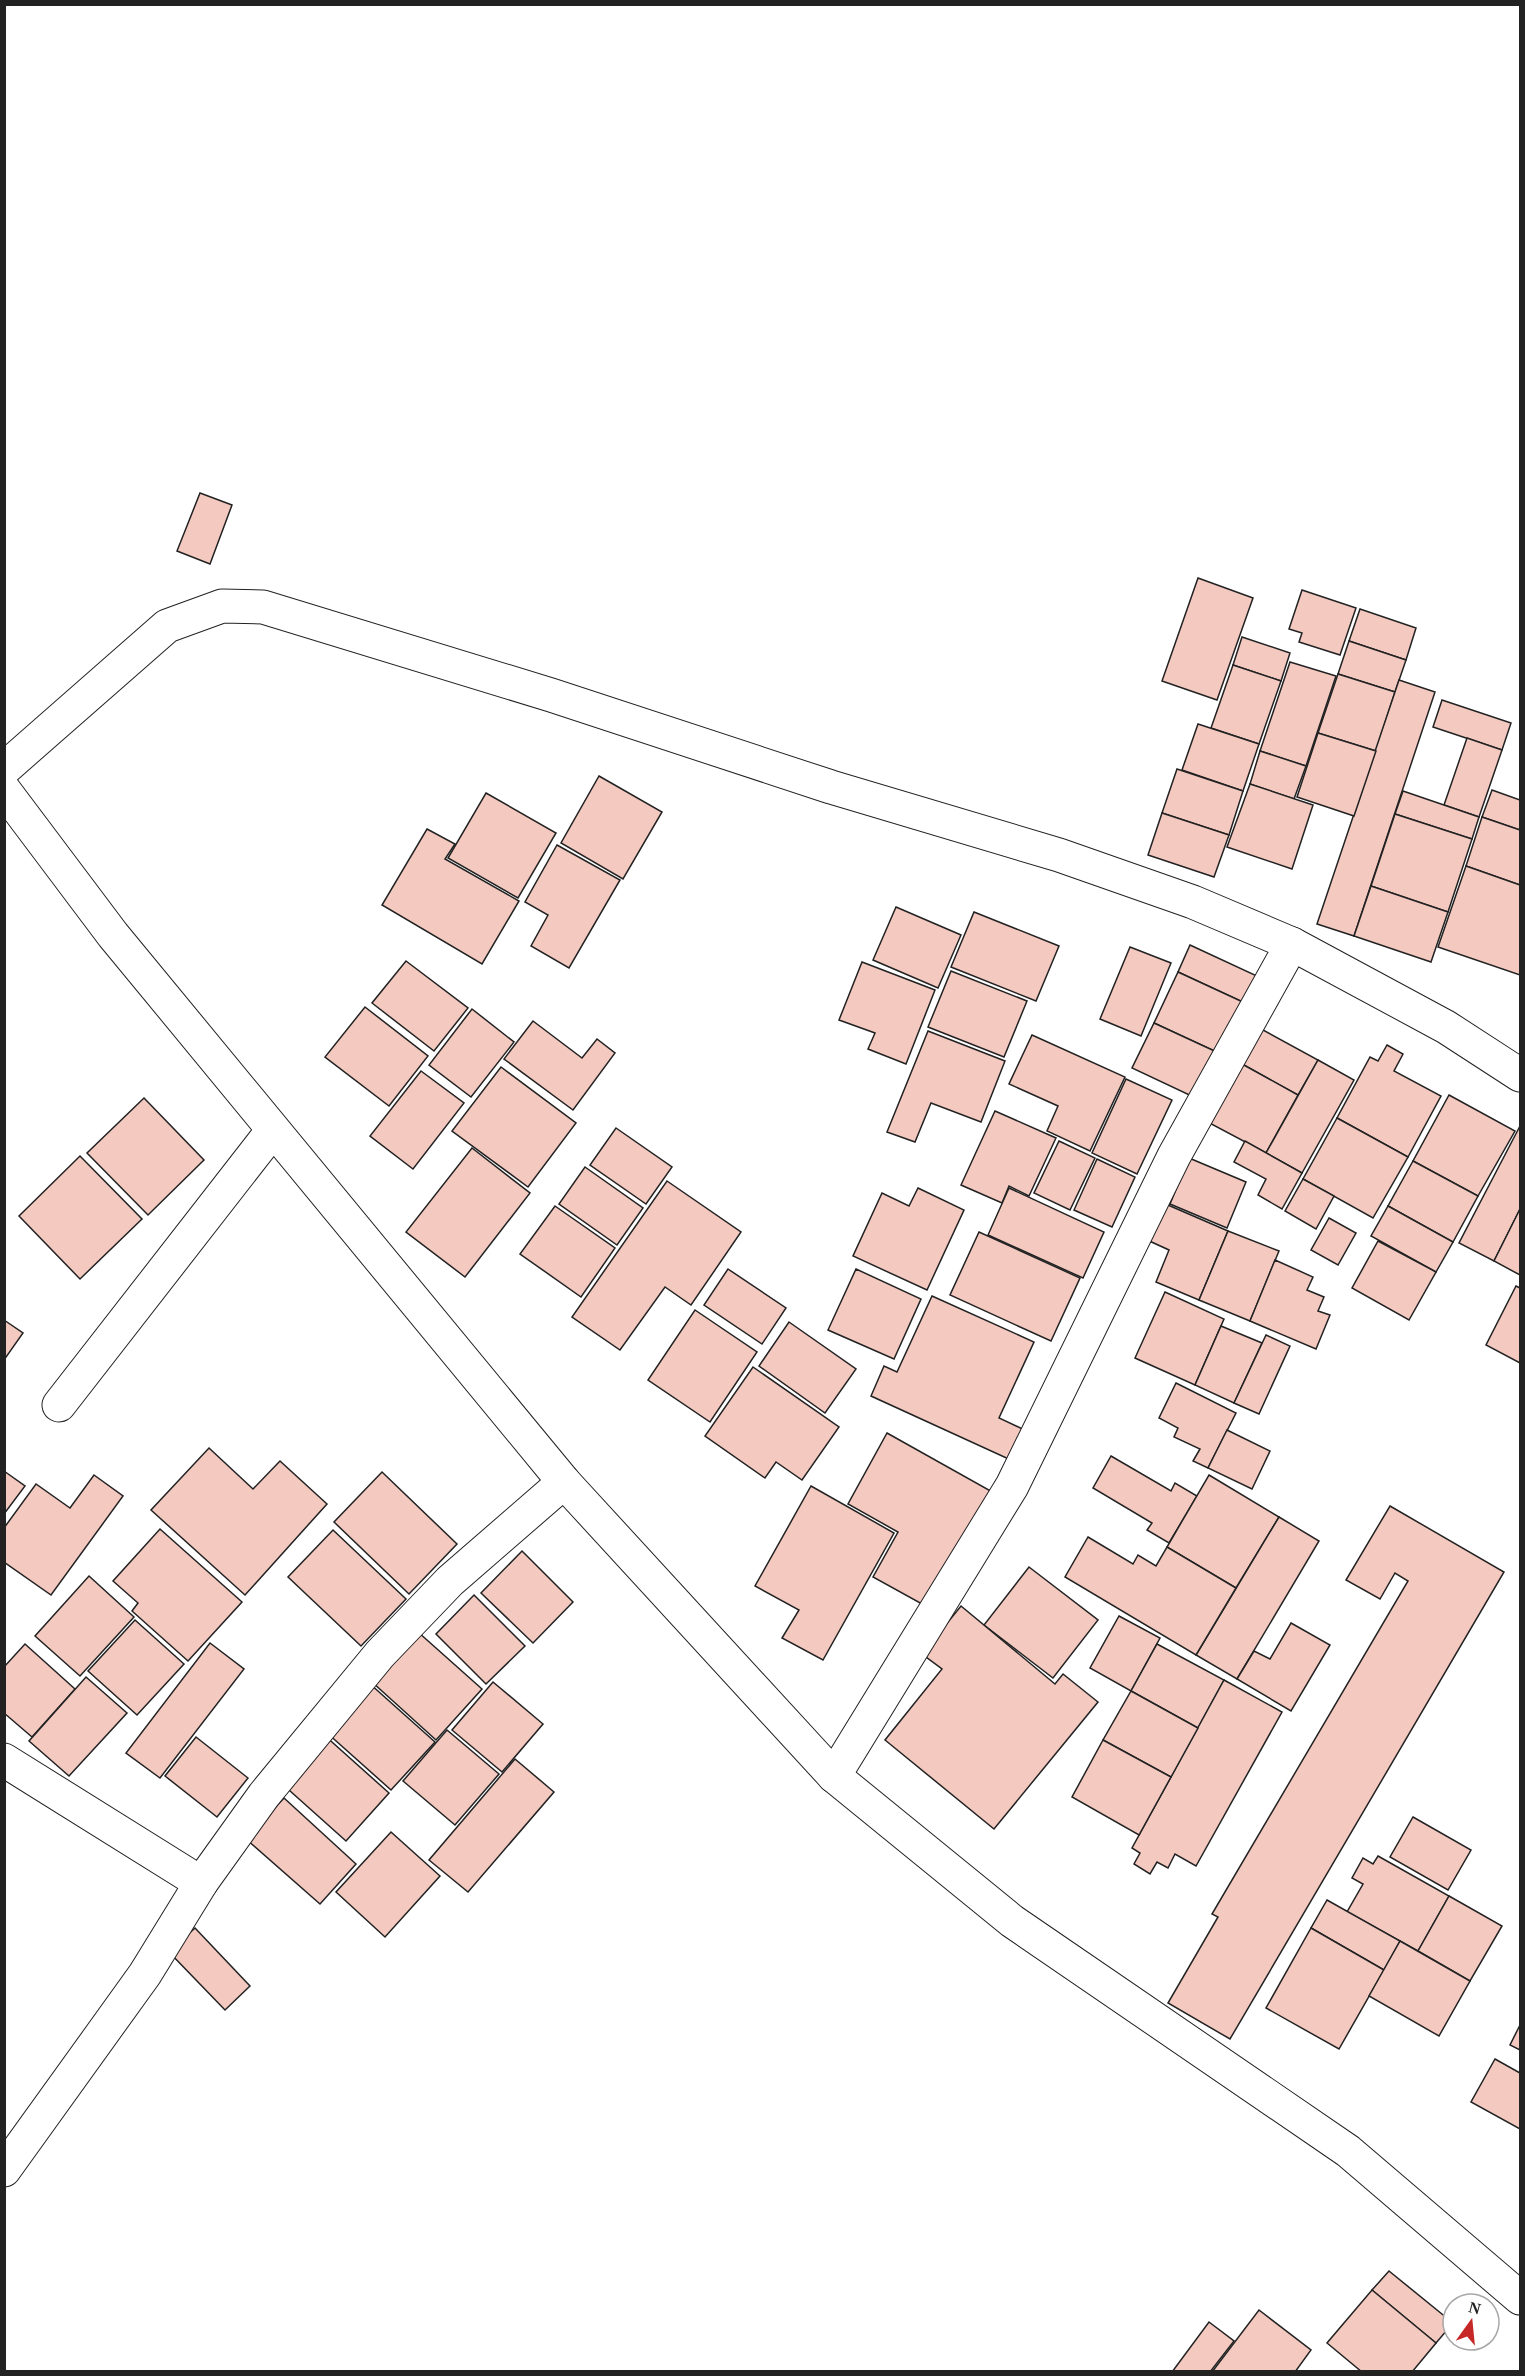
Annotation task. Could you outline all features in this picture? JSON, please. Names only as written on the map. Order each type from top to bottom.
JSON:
[{"type":"street","points":[[4,769],[167,626],[222,606],[263,607],[551,695],[831,787],[1059,855],[1193,902],[1292,944],[1446,1027],[1521,1075]]},
{"type":"street","points":[[4,790],[113,935],[564,1482],[834,1776],[1012,1921],[1348,2151],[1521,2298]]},
{"type":"street","points":[[834,1776],[1012,1486],[1174,1156],[1292,944]]},
{"type":"street","points":[[59,1405],[273,1130]]},
{"type":"street","points":[[4,2170],[145,1974],[201,1883],[264,1795],[380,1654],[450,1581],[564,1482]]},
{"type":"street","points":[[4,1760],[201,1883]]},
{"type":"building","points":[[200,493],[232,505],[210,564],[177,551]]},
{"type":"building","points":[[1198,578],[1253,598],[1217,700],[1162,681]]},
{"type":"building","points":[[1302,590],[1356,608],[1340,655],[1299,642],[1302,633],[1289,629]]},
{"type":"building","points":[[1360,609],[1416,628],[1406,660],[1349,641]]},
{"type":"building","points":[[1242,637],[1290,653],[1281,681],[1233,665]]},
{"type":"building","points":[[1349,641],[1406,660],[1395,692],[1338,674]]},
{"type":"building","points":[[1290,662],[1336,676],[1306,766],[1260,751]]},
{"type":"building","points":[[1233,665],[1281,681],[1259,744],[1211,728]]},
{"type":"building","points":[[1338,674],[1395,692],[1376,751],[1318,733]]},
{"type":"building","points":[[1399,680],[1435,692],[1354,936],[1317,924]]},
{"type":"building","points":[[1442,700],[1511,723],[1502,750],[1433,727]]},
{"type":"building","points":[[1198,724],[1259,744],[1243,791],[1182,770]]},
{"type":"building","points":[[1318,733],[1376,751],[1354,816],[1297,797]]},
{"type":"building","points":[[1467,738],[1502,750],[1479,817],[1444,805]]},
{"type":"building","points":[[1260,751],[1306,766],[1294,799],[1250,784]]},
{"type":"building","points":[[1177,769],[1243,791],[1229,835],[1162,813]]},
{"type":"building","points":[[599,776],[662,812],[623,879],[561,843]]},
{"type":"building","points":[[1250,784],[1313,805],[1292,869],[1227,847]]},
{"type":"building","points":[[1492,790],[1520,800],[1520,830],[1482,817]]},
{"type":"building","points":[[1403,791],[1479,817],[1472,839],[1395,814]]},
{"type":"building","points":[[486,793],[556,833],[518,898],[448,858]]},
{"type":"building","points":[[1162,813],[1229,835],[1214,877],[1148,855]]},
{"type":"building","points":[[1395,814],[1472,839],[1448,912],[1371,886]]},
{"type":"building","points":[[1482,817],[1520,830],[1520,885],[1466,866]]},
{"type":"building","points":[[427,829],[455,844],[445,859],[519,901],[482,964],[382,905]]},
{"type":"building","points":[[557,845],[620,880],[569,968],[531,946],[548,915],[525,902]]},
{"type":"building","points":[[1466,866],[1520,885],[1520,975],[1438,947]]},
{"type":"building","points":[[1371,886],[1448,912],[1431,962],[1354,936]]},
{"type":"building","points":[[896,907],[961,935],[938,988],[873,960]]},
{"type":"building","points":[[974,912],[1059,946],[1036,1001],[951,967]]},
{"type":"building","points":[[1190,945],[1257,976],[1245,1003],[1178,972]]},
{"type":"building","points":[[1130,947],[1171,963],[1141,1036],[1100,1019]]},
{"type":"building","points":[[406,961],[468,1008],[434,1051],[372,1003]]},
{"type":"building","points":[[862,962],[935,990],[906,1064],[868,1049],[875,1033],[839,1020]]},
{"type":"building","points":[[951,971],[1027,1001],[1004,1057],[928,1027]]},
{"type":"building","points":[[1178,972],[1245,1003],[1221,1054],[1154,1023]]},
{"type":"building","points":[[365,1007],[428,1056],[389,1106],[325,1057]]},
{"type":"building","points":[[472,1009],[514,1042],[471,1097],[429,1065]]},
{"type":"building","points":[[533,1021],[582,1058],[597,1039],[615,1053],[573,1110],[504,1059]]},
{"type":"building","points":[[1154,1023],[1221,1054],[1200,1100],[1132,1068]]},
{"type":"building","points":[[1252,1024],[1318,1060],[1298,1095],[1233,1059]]},
{"type":"building","points":[[928,1031],[1005,1061],[981,1122],[931,1103],[915,1142],[887,1132]]},
{"type":"building","points":[[1032,1035],[1125,1077],[1090,1151],[1047,1131],[1058,1106],[1009,1084]]},
{"type":"building","points":[[1387,1045],[1403,1054],[1394,1071],[1441,1096],[1408,1157],[1337,1118],[1370,1057],[1378,1061]]},
{"type":"building","points":[[1233,1059],[1298,1095],[1266,1153],[1200,1118]]},
{"type":"building","points":[[1318,1060],[1354,1080],[1302,1173],[1266,1153]]},
{"type":"building","points":[[501,1067],[576,1123],[528,1187],[452,1131]]},
{"type":"building","points":[[421,1071],[464,1103],[413,1169],[370,1136]]},
{"type":"building","points":[[1126,1079],[1172,1100],[1137,1174],[1092,1153]]},
{"type":"building","points":[[1449,1095],[1515,1131],[1478,1196],[1413,1161]]},
{"type":"building","points":[[144,1098],[204,1160],[148,1215],[87,1153]]},
{"type":"building","points":[[995,1111],[1056,1138],[1029,1196],[1009,1186],[1002,1203],[961,1185]]},
{"type":"building","points":[[1337,1118],[1408,1157],[1373,1218],[1303,1179]]},
{"type":"building","points":[[1520,1126],[1520,1209],[1494,1261],[1459,1243]]},
{"type":"building","points":[[616,1128],[672,1167],[646,1204],[590,1165]]},
{"type":"building","points":[[1059,1141],[1095,1158],[1070,1210],[1034,1193]]},
{"type":"building","points":[[1245,1141],[1302,1173],[1282,1209],[1258,1195],[1266,1179],[1234,1162]]},
{"type":"building","points":[[472,1148],[530,1193],[465,1277],[406,1232]]},
{"type":"building","points":[[80,1156],[142,1219],[80,1279],[19,1216]]},
{"type":"building","points":[[1189,1158],[1246,1182],[1227,1228],[1170,1204]]},
{"type":"building","points":[[1097,1159],[1135,1177],[1112,1227],[1074,1210]]},
{"type":"building","points":[[1413,1161],[1478,1196],[1453,1242],[1388,1206]]},
{"type":"building","points":[[585,1167],[643,1208],[617,1245],[559,1204]]},
{"type":"building","points":[[1303,1179],[1334,1196],[1316,1229],[1285,1211]]},
{"type":"building","points":[[667,1181],[741,1232],[691,1305],[665,1287],[620,1350],[572,1317]]},
{"type":"building","points":[[918,1188],[964,1210],[927,1290],[853,1256],[882,1193],[909,1206]]},
{"type":"building","points":[[1009,1188],[1104,1232],[1083,1278],[988,1235]]},
{"type":"building","points":[[1161,1202],[1228,1231],[1199,1300],[1156,1282],[1169,1250],[1145,1239]]},
{"type":"building","points":[[555,1206],[615,1248],[581,1297],[520,1254]]},
{"type":"building","points":[[1388,1206],[1453,1242],[1436,1272],[1371,1236]]},
{"type":"building","points":[[1520,1209],[1520,1275],[1494,1261]]},
{"type":"building","points":[[1329,1218],[1356,1233],[1338,1265],[1311,1250]]},
{"type":"building","points":[[1228,1231],[1279,1251],[1250,1321],[1199,1300]]},
{"type":"building","points":[[979,1232],[1080,1278],[1051,1341],[950,1295]]},
{"type":"building","points":[[1378,1241],[1436,1272],[1409,1320],[1352,1288]]},
{"type":"building","points":[[1275,1260],[1313,1277],[1307,1290],[1324,1297],[1318,1311],[1330,1315],[1316,1349],[1250,1321]]},
{"type":"building","points":[[728,1269],[786,1308],[762,1344],[704,1305]]},
{"type":"building","points":[[856,1269],[921,1299],[894,1359],[828,1330]]},
{"type":"building","points":[[1516,1286],[1520,1288],[1520,1363],[1486,1345]]},
{"type":"building","points":[[1165,1292],[1224,1319],[1195,1385],[1135,1358]]},
{"type":"building","points":[[932,1296],[1034,1342],[999,1418],[1027,1431],[1013,1461],[871,1396],[884,1366],[897,1372]]},
{"type":"building","points":[[695,1310],[757,1352],[710,1422],[648,1380]]},
{"type":"building","points":[[4,1320],[23,1333],[4,1360]]},
{"type":"building","points":[[789,1322],[856,1369],[825,1413],[759,1366]]},
{"type":"building","points":[[1221,1326],[1262,1343],[1234,1403],[1195,1385]]},
{"type":"building","points":[[1266,1335],[1290,1346],[1259,1414],[1234,1403]]},
{"type":"building","points":[[753,1367],[839,1427],[802,1480],[776,1462],[765,1478],[705,1436]]},
{"type":"building","points":[[1176,1383],[1236,1413],[1208,1468],[1193,1461],[1200,1449],[1174,1437],[1178,1428],[1159,1418]]},
{"type":"building","points":[[1227,1430],[1270,1451],[1252,1489],[1208,1468]]},
{"type":"building","points":[[887,1433],[996,1494],[931,1609],[873,1577],[898,1532],[848,1504]]},
{"type":"building","points":[[209,1448],[253,1489],[280,1461],[327,1504],[245,1595],[151,1510]]},
{"type":"building","points":[[1111,1456],[1171,1491],[1175,1483],[1197,1496],[1169,1543],[1147,1530],[1152,1523],[1093,1488]]},
{"type":"building","points":[[4,1471],[25,1486],[4,1514]]},
{"type":"building","points":[[382,1472],[457,1544],[409,1594],[334,1522]]},
{"type":"building","points":[[94,1475],[123,1496],[51,1595],[4,1562],[4,1528],[36,1484],[70,1508]]},
{"type":"building","points":[[1209,1475],[1279,1517],[1236,1588],[1167,1547]]},
{"type":"building","points":[[811,1486],[894,1533],[823,1660],[782,1638],[799,1610],[755,1586]]},
{"type":"building","points":[[1390,1506],[1504,1572],[1230,2039],[1168,2003],[1218,1917],[1212,1914],[1408,1581],[1395,1573],[1380,1599],[1346,1580]]},
{"type":"building","points":[[1279,1517],[1319,1541],[1237,1679],[1196,1655]]},
{"type":"building","points":[[160,1529],[242,1602],[188,1661],[132,1611],[138,1603],[113,1581]]},
{"type":"building","points":[[333,1530],[406,1599],[361,1646],[288,1577]]},
{"type":"building","points":[[1088,1537],[1133,1564],[1138,1555],[1156,1566],[1167,1547],[1236,1588],[1196,1655],[1065,1577]]},
{"type":"building","points":[[522,1551],[573,1602],[533,1643],[481,1593]]},
{"type":"building","points":[[1029,1567],[1098,1620],[1053,1678],[984,1625]]},
{"type":"building","points":[[89,1576],[134,1617],[80,1676],[35,1636]]},
{"type":"building","points":[[474,1595],[525,1646],[486,1684],[436,1634]]},
{"type":"building","points":[[961,1606],[1055,1684],[1063,1674],[1098,1702],[994,1829],[885,1740],[942,1669],[922,1654]]},
{"type":"building","points":[[1119,1616],[1160,1638],[1131,1691],[1090,1668]]},
{"type":"building","points":[[135,1620],[184,1664],[137,1715],[88,1671]]},
{"type":"building","points":[[1291,1623],[1330,1645],[1291,1711],[1237,1679],[1254,1651],[1270,1659]]},
{"type":"building","points":[[418,1632],[482,1689],[436,1740],[372,1682]]},
{"type":"building","points":[[210,1643],[244,1669],[160,1778],[126,1753]]},
{"type":"building","points":[[25,1644],[75,1689],[32,1737],[4,1713],[4,1667]]},
{"type":"building","points":[[1157,1644],[1224,1680],[1198,1728],[1131,1691]]},
{"type":"building","points":[[86,1677],[127,1713],[69,1776],[29,1741]]},
{"type":"building","points":[[1224,1680],[1282,1712],[1196,1866],[1175,1854],[1168,1868],[1157,1862],[1150,1874],[1134,1864],[1140,1853],[1132,1848]]},
{"type":"building","points":[[493,1682],[543,1724],[502,1772],[452,1730]]},
{"type":"building","points":[[369,1683],[435,1742],[391,1790],[326,1732]]},
{"type":"building","points":[[1131,1691],[1198,1728],[1171,1777],[1103,1740]]},
{"type":"building","points":[[447,1730],[499,1774],[455,1825],[403,1781]]},
{"type":"building","points":[[323,1734],[389,1793],[346,1841],[280,1782]]},
{"type":"building","points":[[196,1737],[248,1778],[217,1817],[165,1776]]},
{"type":"building","points":[[1103,1740],[1171,1777],[1139,1835],[1072,1797]]},
{"type":"building","points":[[515,1759],[554,1792],[468,1892],[429,1860]]},
{"type":"building","points":[[284,1798],[356,1864],[320,1904],[246,1839]]},
{"type":"building","points":[[1413,1817],[1471,1850],[1448,1890],[1390,1857]]},
{"type":"building","points":[[391,1832],[440,1876],[385,1937],[336,1892]]},
{"type":"building","points":[[1378,1856],[1449,1896],[1418,1951],[1347,1912],[1363,1884],[1352,1878],[1363,1858],[1373,1864]]},
{"type":"building","points":[[1449,1896],[1502,1926],[1470,1981],[1418,1951]]},
{"type":"building","points":[[1327,1900],[1400,1941],[1384,1970],[1311,1928]]},
{"type":"building","points":[[195,1928],[250,1986],[225,2010],[169,1952]]},
{"type":"building","points":[[1311,1928],[1384,1970],[1339,2049],[1266,2008]]},
{"type":"building","points":[[1400,1941],[1470,1981],[1439,2036],[1369,1996]]},
{"type":"building","points":[[1520,2025],[1520,2050],[1510,2045]]},
{"type":"building","points":[[1495,2059],[1520,2073],[1520,2129],[1471,2102]]},
{"type":"building","points":[[1389,2271],[1441,2313],[1441,2337],[1436,2343],[1372,2290]]},
{"type":"building","points":[[1372,2290],[1436,2343],[1412,2372],[1362,2372],[1327,2343]]},
{"type":"building","points":[[1259,2310],[1311,2350],[1295,2372],[1212,2372]]},
{"type":"building","points":[[1209,2322],[1234,2341],[1210,2372],[1172,2372]]}]
